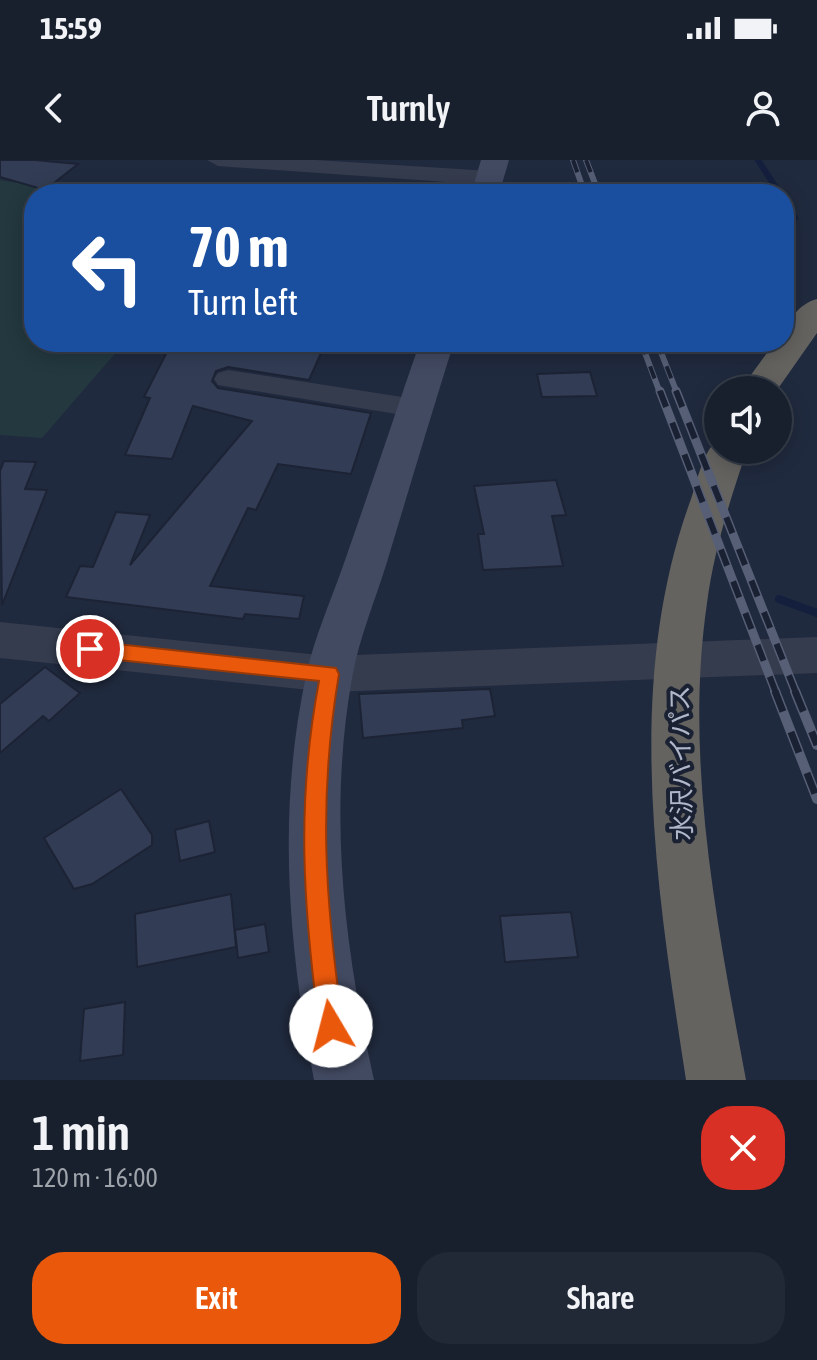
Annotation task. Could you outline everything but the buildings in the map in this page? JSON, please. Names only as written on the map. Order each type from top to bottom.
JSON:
[{"type":"highway","points":[[794,340],[817,309]]},
{"type":"highway","points":[[767,376],[785,352]]},
{"type":"highway","name":"水沢バイパス","points":[[716,1080],[687,912],[677,764],[679,627],[698,535],[723,464]]},
{"type":"main road","points":[[344,1080],[321,951],[315,874],[318,739],[329,674],[434,352]]},
{"type":"street","points":[[218,160],[490,177]]},
{"type":"street","points":[[228,379],[415,408]]},
{"type":"street","points":[[0,640],[329,674],[817,655]]},
{"type":"shaded area","points":[[0,180],[25,184],[24,352],[116,352],[42,438],[0,435]]},
{"type":"waterway","points":[[758,160],[774,184]]},
{"type":"waterway","points":[[779,599],[817,613]]},
{"type":"railway","points":[[573,160],[581,184]]},
{"type":"railway","points":[[586,160],[595,184]]},
{"type":"railway","points":[[645,352],[660,393]]},
{"type":"railway","points":[[661,352],[677,393]]},
{"type":"railway","points":[[660,391],[776,693]]},
{"type":"railway","points":[[676,391],[796,693]]},
{"type":"railway","points":[[775,691],[817,799]]},
{"type":"railway","points":[[795,691],[817,745]]},
{"type":"route","points":[[90,649],[329,674],[318,739],[313,828],[316,921],[331,1026]]}]
